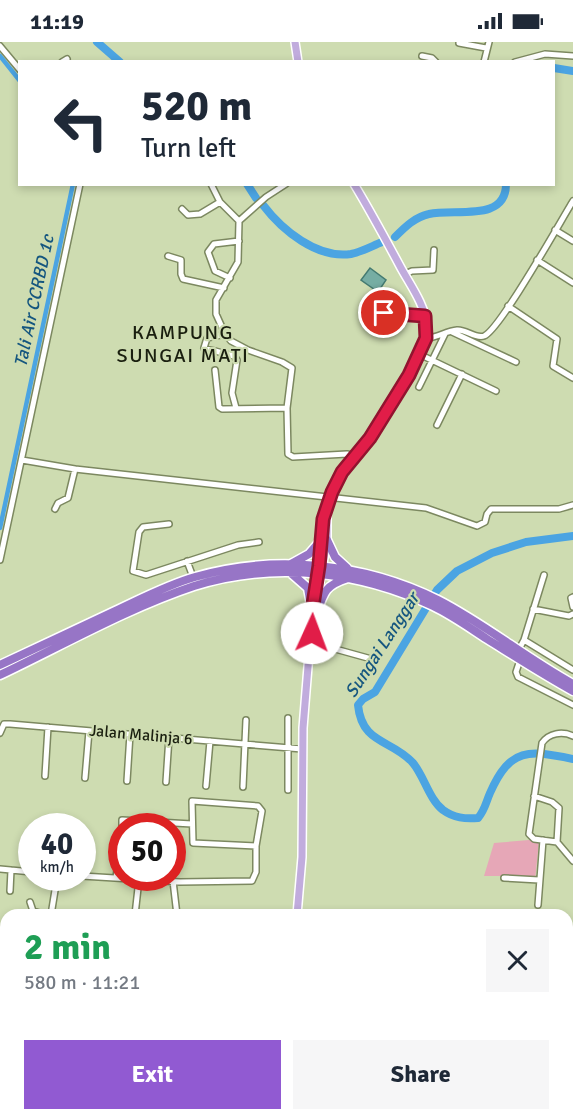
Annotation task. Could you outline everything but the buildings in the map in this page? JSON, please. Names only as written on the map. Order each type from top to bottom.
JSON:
[{"type":"highway","points":[[0,675],[174,594],[220,580],[290,568],[324,540],[335,557],[352,574]]},
{"type":"highway","points":[[290,568],[308,588],[314,611]]},
{"type":"highway","points":[[0,665],[148,595],[193,578],[232,570],[290,568],[352,574],[416,594],[573,684]]},
{"type":"highway","points":[[314,611],[326,589],[352,574]]},
{"type":"highway","points":[[437,604],[520,660],[573,691]]},
{"type":"main road","points":[[295,42],[298,60]]},
{"type":"main road","points":[[298,909],[302,857],[302,749],[310,642],[327,509],[330,496],[342,472],[356,456],[399,392],[426,338],[425,316],[405,274],[355,186]]},
{"type":"street","points":[[459,43],[488,45],[484,60]]},
{"type":"street","points":[[0,46],[18,68]]},
{"type":"street","points":[[522,60],[545,54],[573,56]]},
{"type":"street","points":[[422,56],[432,57],[434,60]]},
{"type":"street","points":[[0,560],[80,186]]},
{"type":"street","points":[[212,186],[220,202],[239,220],[238,262],[215,307],[225,334],[231,341],[290,366],[292,375],[287,408],[287,452],[290,456],[347,454],[356,456]]},
{"type":"street","points":[[239,220],[283,186]]},
{"type":"street","points":[[426,338],[458,330],[483,336],[490,331],[573,201]]},
{"type":"street","points":[[182,209],[188,215],[193,216],[220,202]]},
{"type":"street","points":[[555,230],[573,242]]},
{"type":"street","points":[[230,278],[219,275],[215,271],[208,252],[214,244],[239,241]]},
{"type":"street","points":[[405,274],[412,271],[433,270],[434,250]]},
{"type":"street","points":[[168,256],[181,260],[183,279],[224,288]]},
{"type":"street","points":[[537,260],[573,284]]},
{"type":"street","points":[[508,306],[556,339],[553,366],[573,378]]},
{"type":"street","points":[[384,313],[425,316]]},
{"type":"street","points":[[452,332],[516,362]]},
{"type":"street","points":[[225,334],[207,338],[204,348],[234,356],[237,360],[232,393],[236,408]]},
{"type":"street","points":[[419,387],[445,334]]},
{"type":"street","points":[[419,354],[496,391]]},
{"type":"street","points":[[215,369],[220,408],[287,408]]},
{"type":"street","points":[[437,425],[462,374]]},
{"type":"street","points":[[22,460],[75,469],[426,508],[477,526],[485,522],[491,509],[560,509],[573,504]]},
{"type":"street","points":[[55,509],[58,503],[69,496],[75,469]]},
{"type":"street","points":[[169,524],[143,527],[139,531],[134,571],[146,575],[238,545],[259,542]]},
{"type":"street","points":[[187,561],[193,578]]},
{"type":"street","points":[[518,651],[524,640],[544,575]]},
{"type":"street","points":[[573,597],[571,598],[573,608]]},
{"type":"street","points":[[533,609],[568,616],[573,614]]},
{"type":"street","points":[[524,640],[573,670]]},
{"type":"street","points":[[310,642],[375,660]]},
{"type":"street","points":[[520,660],[516,672],[518,677],[573,705]]},
{"type":"street","points":[[288,718],[288,790]]},
{"type":"street","points":[[243,787],[246,720]]},
{"type":"street","name":"Jalan Malinja 6","points":[[0,733],[6,723],[302,749]]},
{"type":"street","points":[[45,776],[48,727]]},
{"type":"street","points":[[85,778],[89,731]]},
{"type":"street","points":[[573,736],[564,733],[554,734],[545,739],[541,747],[529,834],[534,839],[557,842],[573,861]]},
{"type":"street","points":[[127,781],[129,734]]},
{"type":"street","points":[[166,782],[170,737]]},
{"type":"street","points":[[206,786],[210,741]]},
{"type":"street","points":[[534,796],[552,802],[559,808],[557,842]]},
{"type":"street","points":[[186,881],[252,881],[256,872],[256,846],[262,811],[258,806],[192,801],[193,843],[256,846]]},
{"type":"street","points":[[186,824],[192,824]]},
{"type":"street","points":[[538,905],[543,840]]},
{"type":"street","points":[[0,869],[18,871]]},
{"type":"street","points":[[10,891],[11,870]]},
{"type":"street","points":[[504,878],[539,880]]},
{"type":"street","points":[[52,909],[55,891]]},
{"type":"street","points":[[136,909],[138,891]]},
{"type":"street","points":[[174,891],[176,909]]},
{"type":"street","points":[[30,902],[32,909]]},
{"type":"shaded area","points":[[529,840],[539,842],[535,880],[484,876],[494,843]]},
{"type":"waterway","points":[[97,42],[118,60]]},
{"type":"waterway","name":"Tali Air CCRBD 1c","points":[[0,56],[18,78]]},
{"type":"waterway","points":[[555,68],[573,71]]},
{"type":"waterway","name":"Tali Air CCRBD 1c","points":[[0,528],[73,186]]},
{"type":"waterway","points":[[248,186],[256,198]]},
{"type":"waterway","points":[[395,237],[410,223],[424,215],[488,209],[504,196],[506,186]]},
{"type":"waterway","points":[[263,205],[290,233],[301,241],[326,252],[351,254],[382,242]]},
{"type":"waterway","name":"Sungai Langgar","points":[[573,536],[526,542],[492,553],[457,571],[437,590],[375,692],[358,705],[365,728],[379,740],[405,755],[413,763],[438,805],[447,813],[455,816],[478,818],[505,767],[522,755],[544,754],[573,759]]},
{"type":"district","name":"KAMPUNG SUNGAI MATI","points":[[183,344]]},
{"type":"route","points":[[312,633],[310,625],[323,519],[335,484],[370,438],[399,392],[426,338],[425,316],[384,313]]}]
